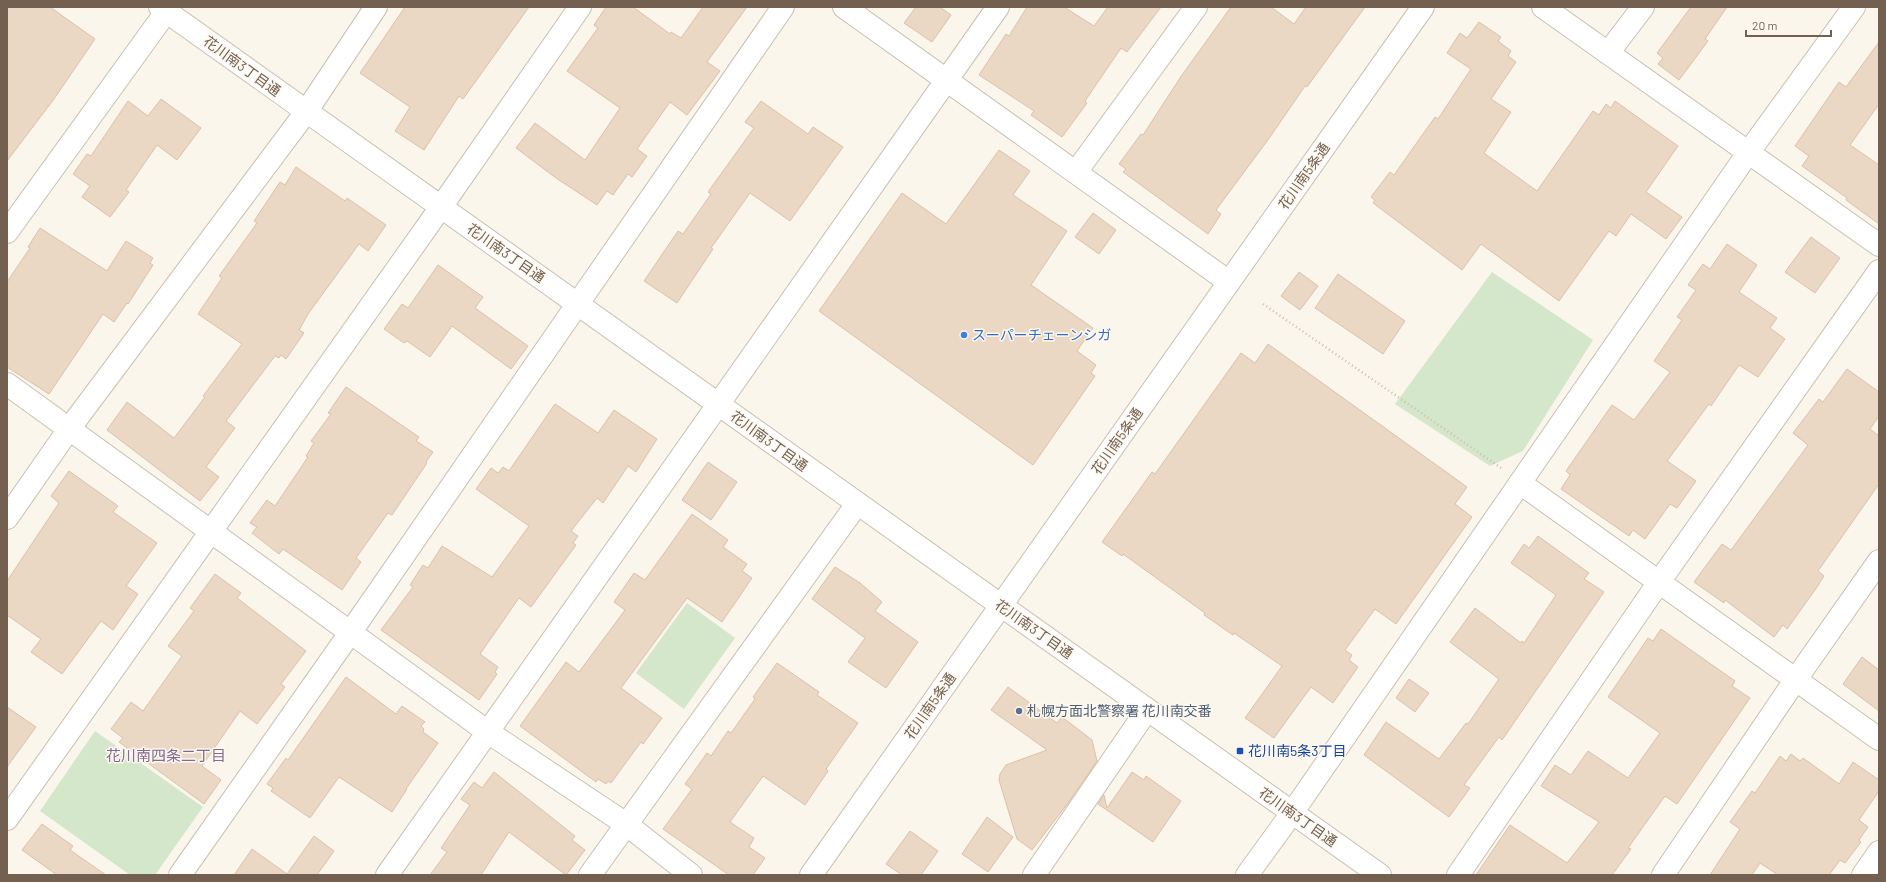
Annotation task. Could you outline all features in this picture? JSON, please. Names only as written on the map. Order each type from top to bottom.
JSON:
[{"type":"street","points":[[7,518],[69,429],[306,112],[376,7]]},
{"type":"street","points":[[7,819],[441,207],[580,7]]},
{"type":"street","points":[[180,875],[578,305],[783,7]]},
{"type":"street","points":[[844,7],[1229,282]]},
{"type":"street","points":[[387,875],[717,404],[998,7]]},
{"type":"street","points":[[1076,172],[1196,7]]},
{"type":"street","name":"花川南5条通","points":[[811,875],[1423,7]]},
{"type":"street","points":[[1543,7],[1879,245]]},
{"type":"street","points":[[1608,53],[1643,7]]},
{"type":"street","points":[[1247,875],[1292,813],[1748,153],[1854,7]]},
{"type":"street","points":[[7,232],[163,9]]},
{"type":"street","name":"花川南3丁目通","points":[[163,9],[1380,875]]},
{"type":"street","points":[[1458,875],[1659,582],[1879,271]]},
{"type":"street","points":[[7,384],[488,732],[626,824],[691,875]]},
{"type":"street","points":[[1520,483],[1879,739]]},
{"type":"street","points":[[590,875],[857,504]]},
{"type":"street","points":[[1663,875],[1796,679],[1879,561]]},
{"type":"street","points":[[1034,875],[1147,710]]},
{"type":"street","points":[[1864,875],[1879,852]]},
{"type":"path","points":[[1263,304],[1503,469]]},
{"type":"green space","points":[[1492,272],[1593,340],[1523,451],[1490,466],[1395,404]]},
{"type":"green space","points":[[687,603],[735,638],[684,709],[636,673]]},
{"type":"green space","points":[[95,731],[203,807],[155,875],[130,875],[40,811]]},
{"type":"building","points":[[7,7],[50,7],[95,39],[54,99],[7,161]]},
{"type":"building","points":[[405,7],[529,7],[463,99],[459,96],[424,150],[395,131],[410,107],[360,73]]},
{"type":"building","points":[[606,7],[633,7],[670,34],[671,32],[681,38],[703,7],[747,7],[707,62],[720,71],[687,115],[670,102],[637,149],[647,156],[632,177],[628,174],[613,195],[607,191],[597,205],[556,178],[516,148],[535,123],[585,160],[620,108],[567,71],[598,28],[594,25]]},
{"type":"building","points":[[916,7],[940,7],[951,15],[932,42],[904,23]]},
{"type":"building","points":[[1027,7],[1064,7],[1094,26],[1108,7],[1161,7],[1127,52],[1121,48],[1085,101],[1087,103],[1062,137],[1031,115],[1034,111],[979,75],[1006,34],[1009,36]]},
{"type":"building","points":[[1231,7],[1271,7],[1294,24],[1306,7],[1365,7],[1307,87],[1305,86],[1270,137],[1216,210],[1221,214],[1208,234],[1123,172],[1126,169],[1119,164],[1141,134],[1143,135],[1182,75]]},
{"type":"building","points":[[1691,7],[1727,7],[1705,39],[1708,41],[1679,80],[1658,64],[1663,58],[1657,53]]},
{"type":"building","points":[[1479,22],[1501,37],[1498,41],[1511,51],[1508,56],[1516,62],[1491,99],[1511,112],[1484,153],[1537,191],[1593,111],[1599,115],[1606,104],[1611,108],[1615,101],[1678,146],[1646,192],[1682,217],[1666,239],[1631,214],[1616,236],[1609,231],[1559,301],[1481,244],[1462,270],[1373,203],[1375,200],[1371,197],[1390,172],[1394,175],[1435,117],[1438,119],[1471,69],[1447,53],[1460,33],[1467,38]]},
{"type":"building","points":[[1879,42],[1879,104],[1850,145],[1879,165],[1879,224],[1846,200],[1847,198],[1802,166],[1809,156],[1795,146],[1839,82],[1846,87]]},
{"type":"building","points":[[161,99],[201,128],[177,160],[157,145],[126,190],[129,192],[110,217],[82,197],[90,186],[73,174],[87,154],[91,156],[128,101],[148,116]]},
{"type":"building","points":[[761,101],[808,134],[813,127],[843,147],[790,221],[750,193],[711,248],[713,249],[677,303],[644,281],[678,231],[683,234],[711,194],[708,192],[754,128],[745,122]]},
{"type":"building","points":[[999,150],[1030,171],[1013,195],[1067,231],[1031,285],[1093,328],[1077,351],[1096,365],[1091,373],[1095,376],[1033,465],[819,311],[902,193],[946,224]]},
{"type":"building","points":[[296,167],[345,201],[347,198],[386,225],[368,251],[359,244],[308,314],[299,330],[304,333],[286,359],[281,355],[279,358],[275,356],[226,421],[235,428],[206,467],[219,477],[200,501],[107,430],[127,402],[174,438],[205,397],[203,396],[242,344],[198,314],[222,278],[219,276],[257,223],[254,221],[280,182],[285,185]]},
{"type":"building","points":[[1093,213],[1116,230],[1099,254],[1075,237]]},
{"type":"building","points":[[40,228],[107,271],[126,241],[153,258],[150,263],[153,265],[128,304],[127,303],[114,322],[103,314],[49,394],[7,367],[7,282],[30,248],[28,247]]},
{"type":"building","points":[[1811,237],[1840,258],[1815,293],[1785,272]]},
{"type":"building","points":[[1727,244],[1757,265],[1739,292],[1777,318],[1770,328],[1785,339],[1758,377],[1739,365],[1711,406],[1709,404],[1667,461],[1696,481],[1677,508],[1670,504],[1645,539],[1633,530],[1629,536],[1561,489],[1570,475],[1566,471],[1612,405],[1634,420],[1670,372],[1654,361],[1682,320],[1677,317],[1696,290],[1688,285],[1703,264],[1710,269]]},
{"type":"building","points":[[438,265],[483,297],[475,308],[528,346],[511,369],[452,326],[430,357],[407,341],[404,343],[384,329],[402,304],[408,308]]},
{"type":"building","points":[[1299,272],[1318,286],[1300,310],[1281,296]]},
{"type":"building","points":[[1338,274],[1405,321],[1383,354],[1315,308]]},
{"type":"building","points":[[1268,344],[1467,487],[1455,504],[1472,517],[1396,624],[1375,609],[1345,650],[1352,655],[1349,660],[1358,667],[1333,703],[1311,687],[1274,738],[1245,718],[1282,666],[1234,633],[1233,635],[1123,554],[1122,556],[1102,542],[1152,472],[1155,474],[1241,353],[1255,363]]},
{"type":"building","points":[[1847,369],[1879,392],[1879,416],[1870,429],[1879,436],[1879,484],[1818,571],[1824,576],[1815,590],[1787,629],[1783,625],[1774,637],[1725,600],[1724,603],[1694,582],[1722,544],[1731,550],[1808,445],[1793,433],[1819,399],[1823,402]]},
{"type":"building","points":[[346,387],[419,437],[416,441],[433,452],[392,515],[388,513],[356,558],[361,562],[342,590],[283,549],[279,554],[252,533],[257,527],[250,523],[267,500],[275,506],[308,457],[306,456],[314,443],[311,441],[331,414],[328,413]]},
{"type":"building","points":[[555,404],[598,433],[614,410],[657,439],[636,472],[628,466],[603,503],[597,498],[571,531],[578,536],[573,543],[576,545],[531,607],[519,598],[480,654],[498,667],[495,672],[497,674],[479,700],[381,630],[413,587],[410,585],[423,565],[428,568],[442,546],[492,577],[529,526],[476,489],[491,468],[498,473],[503,467],[509,471]]},
{"type":"building","points":[[708,462],[737,482],[711,520],[682,500]]},
{"type":"building","points":[[69,471],[118,506],[113,512],[157,543],[126,586],[138,594],[113,630],[101,621],[62,674],[31,652],[41,639],[7,615],[7,581],[59,503],[51,496]]},
{"type":"building","points":[[692,514],[728,540],[723,547],[747,564],[742,571],[752,578],[722,622],[687,598],[621,688],[662,718],[643,744],[641,742],[611,783],[608,781],[606,784],[598,779],[596,782],[520,726],[566,662],[579,672],[625,610],[614,602],[634,573],[645,580]]},
{"type":"building","points":[[1538,536],[1589,573],[1584,579],[1604,592],[1502,740],[1499,737],[1464,785],[1470,788],[1449,817],[1364,755],[1386,722],[1439,759],[1466,723],[1468,724],[1499,679],[1450,642],[1475,608],[1521,643],[1522,641],[1524,643],[1556,595],[1511,563],[1524,544],[1529,548]]},
{"type":"building","points":[[835,567],[860,583],[882,602],[875,611],[918,642],[886,688],[848,662],[865,638],[812,599]]},
{"type":"building","points":[[215,574],[241,593],[237,598],[306,651],[281,684],[285,687],[257,724],[240,711],[202,766],[221,780],[204,804],[119,742],[123,738],[111,729],[131,702],[143,711],[182,656],[168,646],[194,611],[190,608]]},
{"type":"building","points":[[1661,629],[1735,681],[1732,686],[1750,698],[1677,804],[1665,796],[1628,848],[1631,849],[1612,875],[1476,875],[1510,825],[1567,863],[1599,822],[1541,786],[1555,765],[1571,775],[1588,751],[1628,778],[1660,733],[1608,697],[1648,638],[1653,641]]},
{"type":"building","points":[[1862,657],[1879,670],[1879,711],[1843,684]]},
{"type":"building","points":[[777,663],[819,692],[817,695],[858,723],[826,769],[828,771],[805,805],[763,776],[730,822],[754,838],[749,847],[765,858],[753,875],[729,875],[663,829],[692,789],[685,784],[707,753],[711,756],[728,731],[731,733],[755,699],[753,697]]},
{"type":"building","points":[[346,677],[396,714],[402,706],[425,722],[421,726],[424,729],[423,732],[438,743],[392,812],[339,777],[310,818],[271,791],[273,788],[267,784],[286,758],[288,760]]},
{"type":"building","points":[[1409,679],[1429,693],[1415,712],[1396,698]]},
{"type":"building","points":[[1008,687],[1057,723],[1062,717],[1092,740],[1097,761],[1068,803],[1032,850],[1017,839],[999,780],[1000,774],[1006,765],[1047,750],[991,710]]},
{"type":"building","points":[[7,707],[36,727],[7,767]]},
{"type":"building","points":[[1791,754],[1800,761],[1803,758],[1839,784],[1853,762],[1879,780],[1879,791],[1859,820],[1868,827],[1859,840],[1861,842],[1845,863],[1840,860],[1829,875],[1778,875],[1760,863],[1752,875],[1710,875],[1740,829],[1730,822],[1752,791],[1755,793],[1780,756],[1786,761]]},
{"type":"building","points":[[494,772],[575,836],[572,840],[585,850],[566,875],[509,832],[481,875],[430,875],[447,852],[441,848],[470,805],[461,799],[474,782],[482,788]]},
{"type":"building","points":[[1132,772],[1144,780],[1146,776],[1181,801],[1153,842],[1098,804],[1104,795],[1107,808]]},
{"type":"building","points":[[987,817],[1013,837],[988,872],[962,854]]},
{"type":"building","points":[[42,824],[73,846],[70,850],[106,875],[57,875],[22,850]]},
{"type":"building","points":[[910,831],[938,851],[921,875],[902,875],[886,864]]},
{"type":"building","points":[[314,836],[334,851],[317,875],[234,875],[252,849],[287,874]]},
{"type":"place","name":"スーパーチェーンシガ","points":[[964,335]]},
{"type":"place","name":"札幌方面北警察署 花川南交番","points":[[1019,711]]},
{"type":"place","name":"花川南5条3丁目","points":[[1240,751]]},
{"type":"district","name":"花川南四条二丁目","points":[[166,756]]}]
